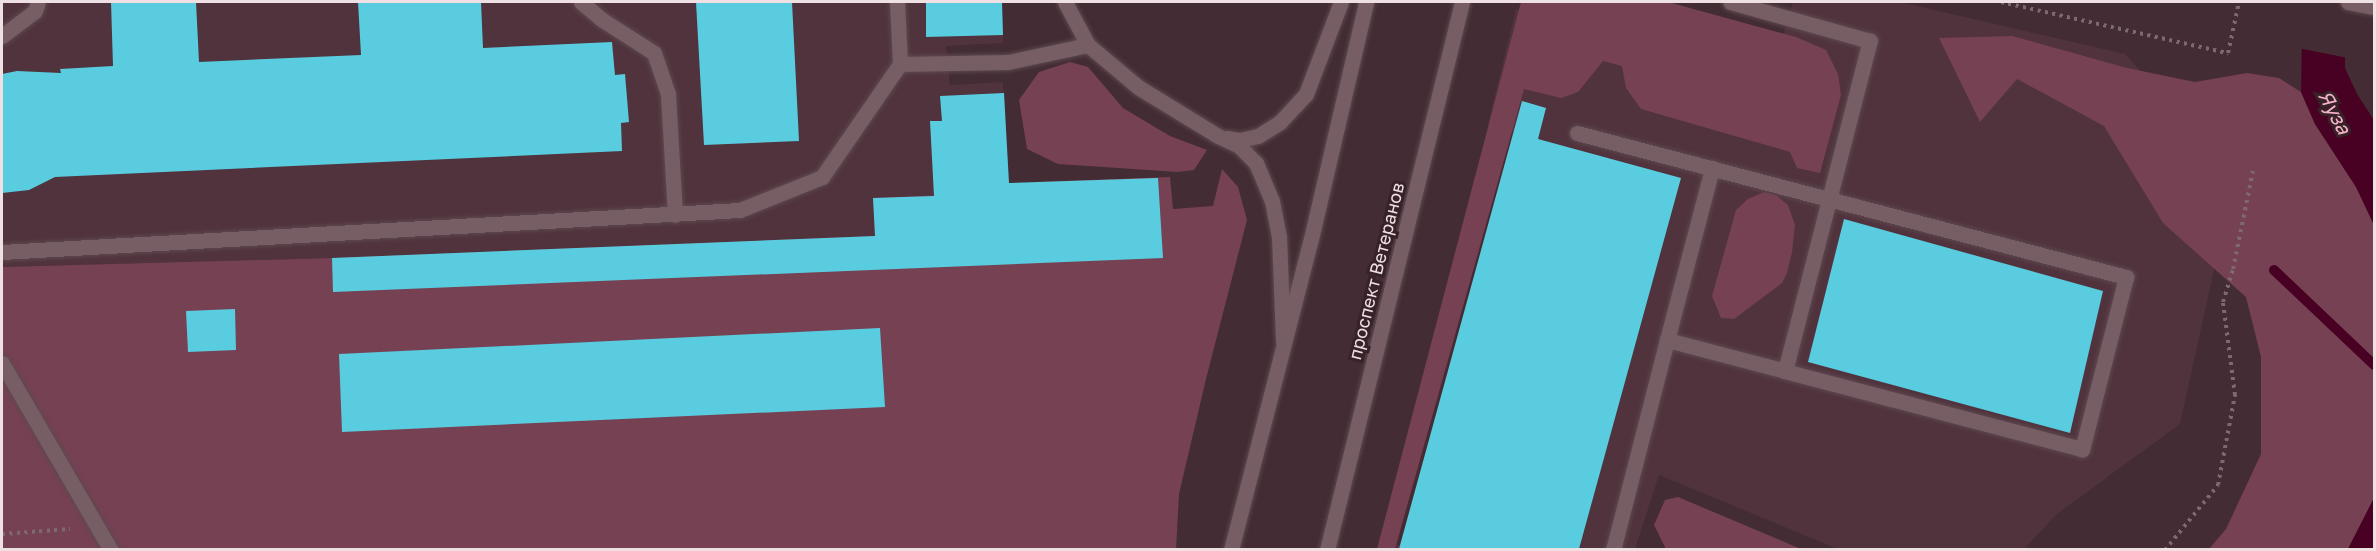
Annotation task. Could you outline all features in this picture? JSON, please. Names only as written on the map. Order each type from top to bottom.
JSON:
[{"type":"main road","points":[[2,36],[35,11],[38,2]]},
{"type":"main road","points":[[581,2],[601,19],[654,53],[668,94],[675,215]]},
{"type":"main road","points":[[2,252],[740,210],[822,177],[900,64],[897,2]]},
{"type":"main road","points":[[1065,2],[1088,45],[1138,87],[1218,136],[1239,146],[1256,164],[1272,201],[1279,236],[1283,343]]},
{"type":"main road","points":[[1218,136],[1240,140],[1258,136],[1280,122],[1306,94],[1341,2]]},
{"type":"main road","points":[[1231,549],[1311,239],[1366,2]]},
{"type":"main road","name":"проспект Ветеранов","points":[[1327,549],[1462,2]]},
{"type":"main road","points":[[1730,2],[1870,41],[1785,371]]},
{"type":"main road","points":[[2348,2],[2374,7]]},
{"type":"main road","points":[[900,64],[1008,62],[1088,45]]},
{"type":"main road","points":[[1577,133],[2126,277],[2082,448],[1667,340]]},
{"type":"main road","points":[[1613,549],[1712,168]]},
{"type":"main road","points":[[2,363],[111,549]]},
{"type":"path","points":[[2001,2],[2228,53],[2239,2]]},
{"type":"path","points":[[2165,549],[2218,485],[2235,395],[2223,302],[2233,269],[2253,171]]},
{"type":"path","points":[[2,534],[98,527]]},
{"type":"shaded area","points":[[2,2],[1002,2],[1003,43],[946,46],[950,85],[1003,82],[1009,193],[873,198],[875,236],[332,258],[2,267]]},
{"type":"shaded area","points":[[1521,2],[1668,2],[1796,37],[1826,50],[1838,74],[1841,95],[1820,173],[1797,168],[1790,152],[1641,109],[1626,88],[1622,66],[1603,61],[1578,92],[1561,98],[1524,89],[1395,549],[1377,549]]},
{"type":"shaded area","points":[[1793,2],[1900,2],[2125,54],[2235,175],[2180,424],[2057,514],[2024,549],[1838,549],[1659,475],[1635,549],[1384,550],[1385,545],[1401,545],[1513,133],[1488,124],[1516,9],[1769,81]]},
{"type":"shaded area","points":[[2012,36],[2127,68],[2195,82],[2247,73],[2279,78],[2301,92],[2315,124],[2356,187],[2374,225],[2374,498],[2348,549],[2209,549],[2226,529],[2261,454],[2261,357],[2246,297],[2163,223],[2104,126],[2017,79],[1980,122],[1939,38]]},
{"type":"shaded area","points":[[1070,62],[1088,67],[1123,108],[1170,136],[1207,150],[1194,170],[1178,172],[1058,164],[1027,149],[1019,100],[1039,72]]},
{"type":"shaded area","points":[[1222,169],[1238,187],[1247,220],[1179,494],[1176,550],[2,549],[2,267],[332,258],[875,236],[873,198],[1037,191],[1036,182],[1170,177],[1173,209],[1213,206]]},
{"type":"shaded area","points":[[1764,192],[1776,195],[1788,205],[1795,225],[1787,273],[1782,283],[1734,319],[1721,318],[1712,296],[1736,210],[1748,199]]},
{"type":"shaded area","points":[[1678,497],[1801,549],[1666,549],[1654,525],[1665,500]]},
{"type":"water","name":"Яуза","points":[[2345,19],[2345,68],[2357,94],[2374,120],[2374,225],[2356,187],[2315,124],[2301,92],[2302,39]]},
{"type":"water","points":[[2374,498],[2374,549],[2348,549]]},
{"type":"pier","points":[[2303,2],[2352,2],[2348,19],[2348,58],[2298,48]]},
{"type":"building","points":[[111,2],[196,2],[199,62],[361,55],[358,2],[481,2],[483,48],[612,42],[615,75],[625,74],[629,122],[621,123],[622,151],[55,177],[29,190],[2,193],[2,74],[17,71],[61,73],[60,69],[113,66]]},
{"type":"building","points":[[696,2],[792,2],[799,141],[704,145]]},
{"type":"building","points":[[926,2],[1002,2],[1003,35],[926,37]]},
{"type":"building","points":[[1004,93],[1009,183],[1158,178],[1163,258],[333,292],[332,258],[875,236],[873,198],[934,196],[930,121],[942,121],[940,96]]},
{"type":"building","points":[[1522,101],[1546,108],[1538,139],[1681,178],[1579,549],[1399,549]]},
{"type":"building","points":[[1844,219],[2103,291],[2070,433],[1808,362]]},
{"type":"building","points":[[235,309],[236,350],[188,352],[186,311]]},
{"type":"building","points":[[880,328],[885,407],[342,432],[339,354]]},
{"type":"waterway","points":[[2274,270],[2374,365]]}]
